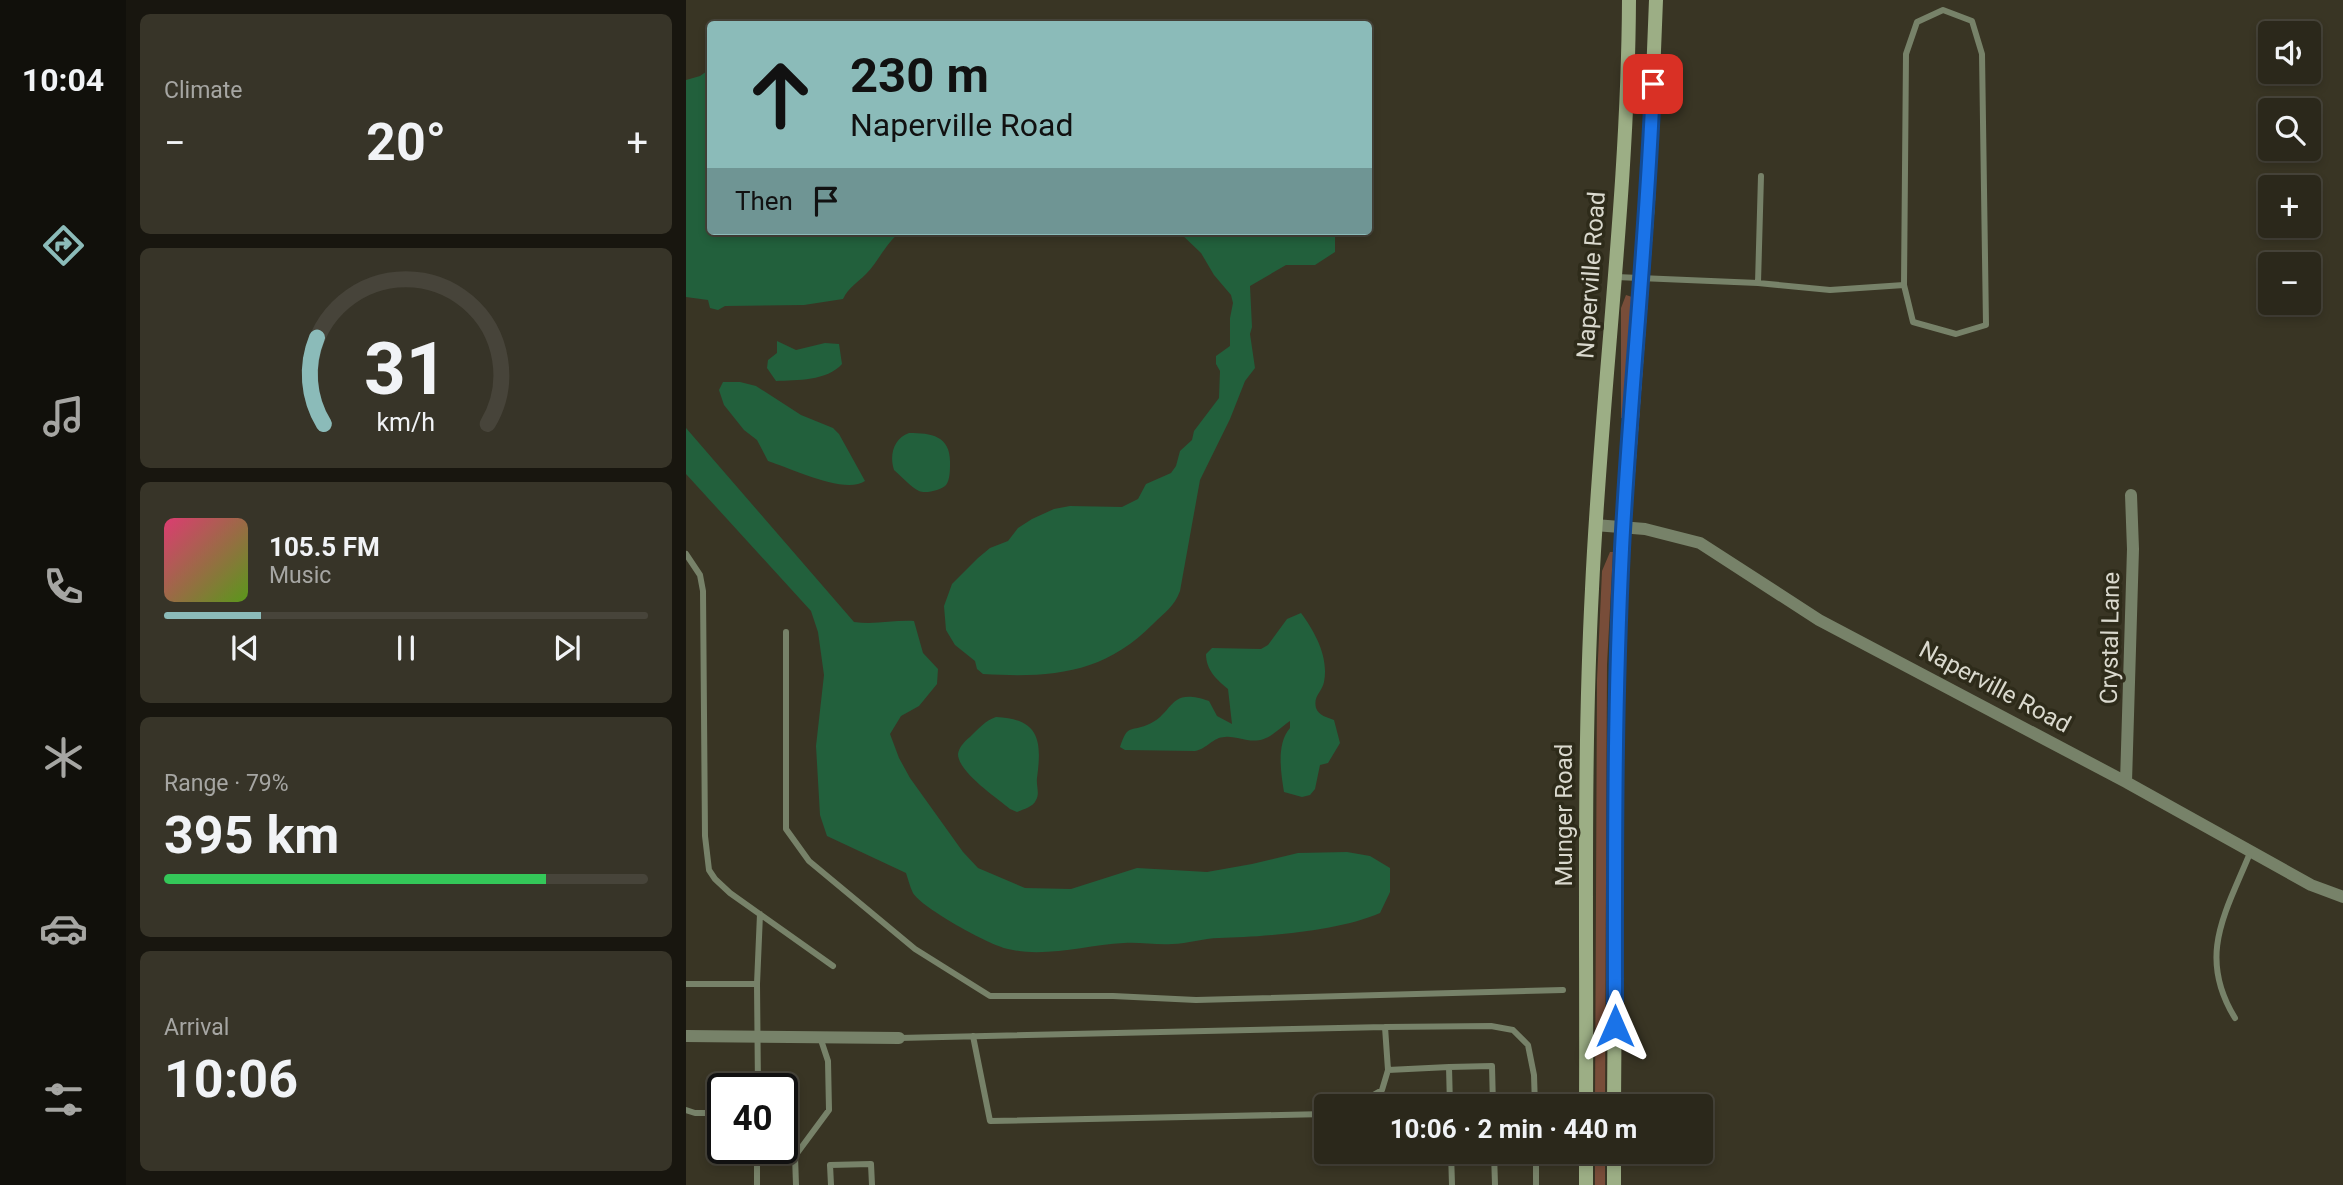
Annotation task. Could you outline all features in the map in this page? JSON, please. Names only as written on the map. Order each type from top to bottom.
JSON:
[{"type":"street","name":"Naperville Road","points":[[1629,0],[1614,276],[1595,525],[1645,529],[1700,543],[1819,620],[2126,782],[2250,853],[2311,885],[2343,897]]},
{"type":"street","name":"Naperville Road","points":[[1623,527],[1648,202],[1656,0]]},
{"type":"street","name":"Crystal Lane","points":[[2126,782],[2133,549],[2131,495]]},
{"type":"street","name":"Munger Road","points":[[1586,1094],[1587,729],[1595,525]]},
{"type":"street","name":"Munger Road","points":[[1614,1094],[1616,674],[1623,527]]},
{"type":"street","points":[[686,1037],[899,1038]]},
{"type":"street","points":[[1586,1164],[1586,1185]]},
{"type":"street","points":[[1614,1164],[1614,1185]]},
{"type":"lane","points":[[1943,10],[1972,22],[1982,54],[1986,325],[1956,334],[1913,322],[1904,285],[1906,54],[1917,22],[1943,10]]},
{"type":"lane","points":[[1758,283],[1761,176]]},
{"type":"lane","points":[[1614,276],[1758,283],[1830,290],[1904,285]]},
{"type":"lane","points":[[686,554],[690,565],[700,575],[703,591],[705,836],[709,870],[730,893],[833,966]]},
{"type":"lane","points":[[786,632],[786,829],[809,862],[915,949],[990,996],[1113,996],[1196,1000],[1563,990]]},
{"type":"lane","points":[[2235,1018],[2220,989],[2215,961],[2225,916],[2250,853]]},
{"type":"lane","points":[[758,1073],[757,984],[760,914]]},
{"type":"lane","points":[[686,985],[757,984]]},
{"type":"lane","points":[[899,1038],[1491,1026],[1513,1030],[1528,1045],[1535,1094]]},
{"type":"lane","points":[[1375,1094],[1382,1090],[1388,1070],[1385,1027]]},
{"type":"lane","points":[[973,1036],[990,1121],[1314,1114]]},
{"type":"lane","points":[[796,1185],[795,1156],[829,1110],[828,1061],[820,1037]]},
{"type":"lane","points":[[1388,1070],[1492,1066],[1493,1094]]},
{"type":"lane","points":[[1449,1067],[1450,1094]]},
{"type":"lane","points":[[686,1110],[707,1113]]},
{"type":"lane","points":[[757,1164],[757,1185]]},
{"type":"lane","points":[[831,1185],[830,1165],[871,1164],[872,1185]]},
{"type":"lane","points":[[1451,1164],[1452,1185]]},
{"type":"lane","points":[[1494,1164],[1495,1185]]},
{"type":"lane","points":[[1536,1164],[1536,1185]]},
{"type":"shaded area","points":[[707,71],[707,235],[898,235],[843,299],[804,305],[725,306],[718,310],[710,308],[708,300],[686,297],[686,80]]},
{"type":"shaded area","points":[[1182,235],[1335,235],[1335,252],[1315,265],[1286,265],[1250,286],[1250,334],[1255,368],[1245,381],[1200,480],[1178,597],[1165,613],[1134,641],[1096,663],[1054,673],[983,674],[977,669],[975,661],[955,645],[946,630],[944,606],[952,584],[990,548],[1008,541],[1018,528],[1032,519],[1054,509],[1070,506],[1122,507],[1138,499],[1146,484],[1171,473],[1180,451],[1192,440],[1194,431],[1219,398],[1220,371],[1216,356],[1230,346],[1233,303],[1231,295],[1214,275],[1201,253]]},
{"type":"shaded area","points":[[1626,295],[1632,297],[1621,418],[1621,308]]},
{"type":"shaded area","points":[[777,341],[796,350],[825,343],[839,344],[842,364],[836,370],[820,377],[776,381],[767,368],[768,360],[777,353]]},
{"type":"shaded area","points":[[723,382],[756,386],[801,415],[833,428],[865,481],[845,485],[831,483],[768,461],[757,440],[744,430],[724,405],[719,390]]},
{"type":"shaded area","points":[[686,428],[854,622],[914,621],[923,653],[938,669],[937,684],[919,706],[901,716],[890,734],[910,778],[963,852],[978,868],[1025,888],[1071,889],[1137,868],[1207,872],[1298,853],[1347,852],[1370,856],[1390,868],[1390,892],[1380,913],[1323,929],[1279,934],[1213,938],[1178,944],[1110,944],[1036,952],[1008,949],[986,941],[929,908],[913,893],[906,873],[827,836],[820,815],[816,746],[824,675],[818,632],[811,611],[686,474]]},
{"type":"shaded area","points":[[909,433],[932,435],[944,442],[949,455],[950,472],[944,487],[929,492],[919,491],[894,470],[892,459],[896,443]]},
{"type":"shaded area","points":[[1610,552],[1613,552],[1607,665],[1605,1094],[1595,1094],[1597,680],[1602,571]]},
{"type":"shaded area","points":[[1301,613],[1323,654],[1324,682],[1316,700],[1316,708],[1321,715],[1334,720],[1340,743],[1328,763],[1320,765],[1315,789],[1310,795],[1302,797],[1284,792],[1281,750],[1290,721],[1275,733],[1260,740],[1221,738],[1195,751],[1125,750],[1120,747],[1127,732],[1156,720],[1178,699],[1186,697],[1209,701],[1217,716],[1232,724],[1228,689],[1210,670],[1206,654],[1212,648],[1261,649],[1268,645],[1287,619]]},
{"type":"shaded area","points":[[996,717],[1022,722],[1030,727],[1038,743],[1037,797],[1031,806],[1017,812],[988,792],[971,776],[964,769],[958,754],[966,740]]},
{"type":"shaded area","points":[[1595,1164],[1605,1164],[1605,1185],[1595,1185]]},
{"type":"route","points":[[1615,1026],[1616,674],[1623,527],[1648,202],[1653,84]]}]
